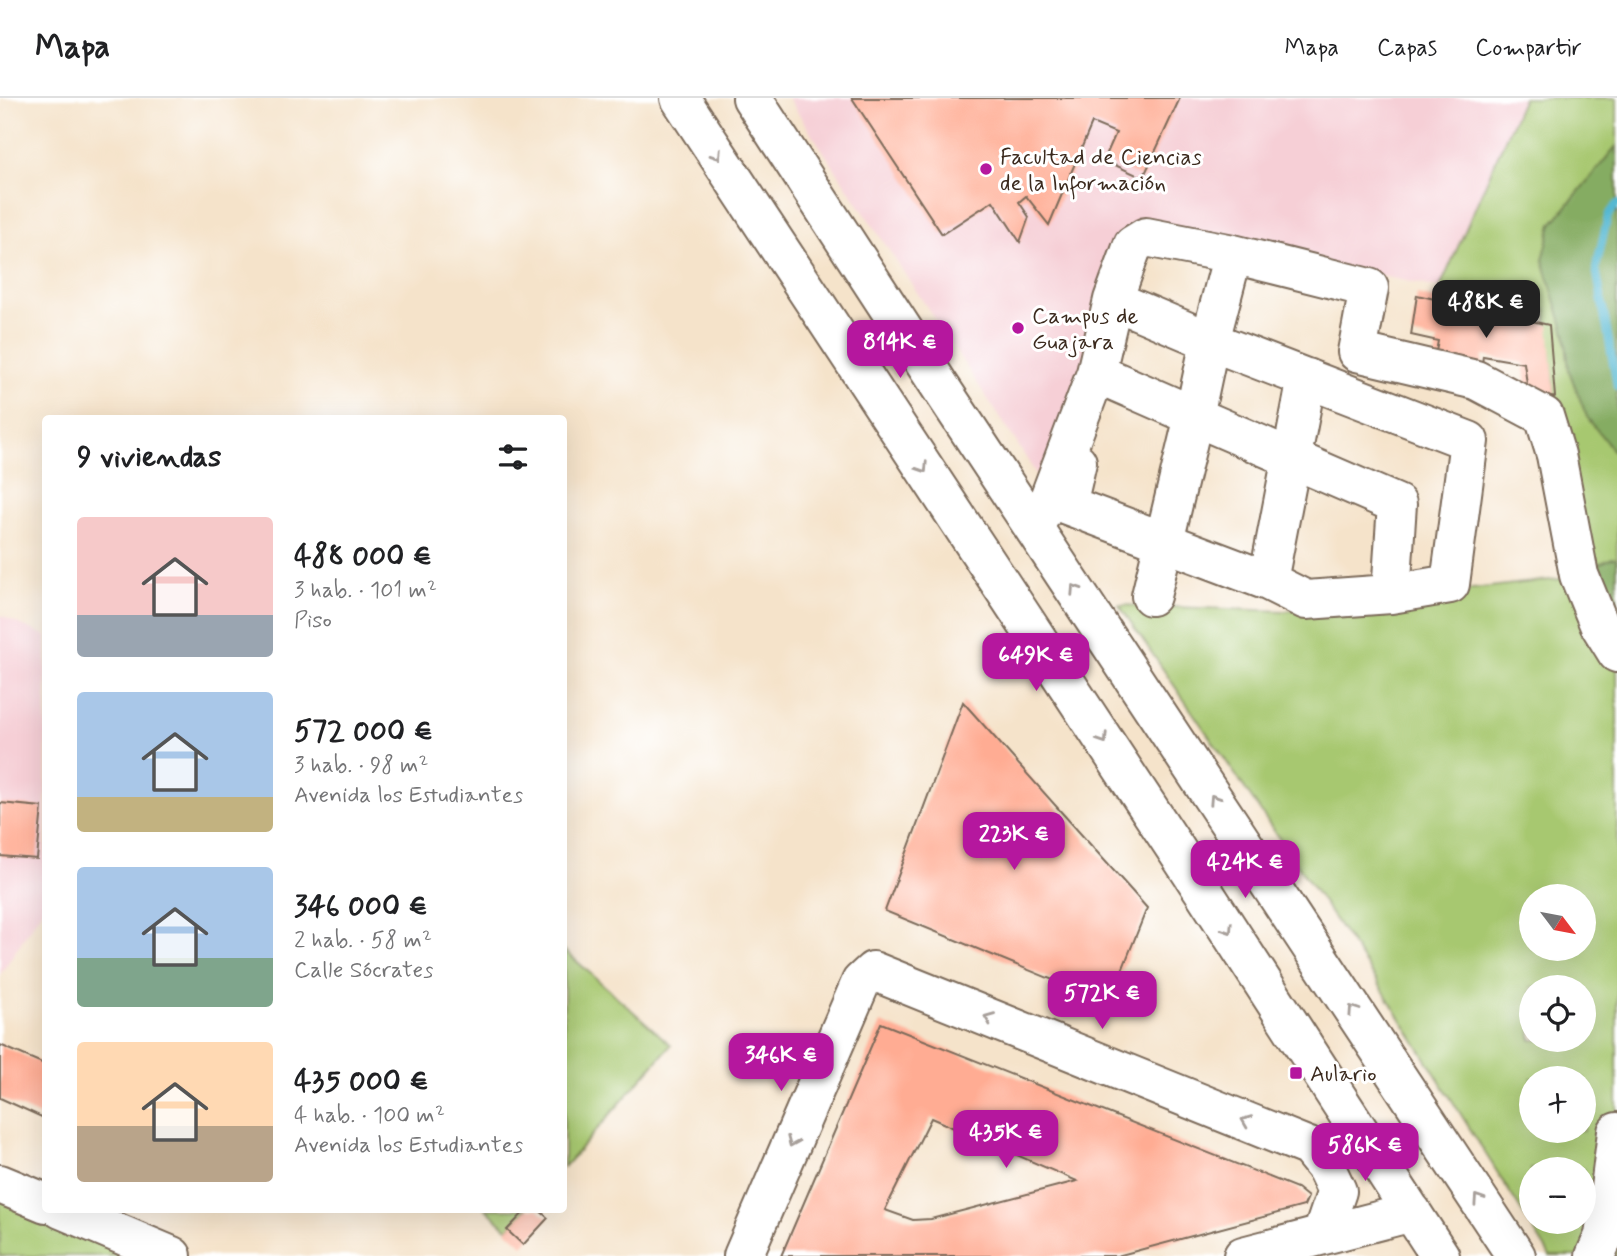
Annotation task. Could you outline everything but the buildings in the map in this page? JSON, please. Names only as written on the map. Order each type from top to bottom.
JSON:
[{"type":"street","points":[[680,98],[1204,892],[1440,1256]]},
{"type":"street","points":[[752,98],[1516,1256]]},
{"type":"street","points":[[1034,527],[1047,503],[1096,373],[1113,300],[1133,245],[1146,237],[1233,254],[1369,288],[1357,352],[1476,380],[1544,416],[1556,455],[1579,575],[1599,624],[1617,653]]},
{"type":"street","points":[[1151,596],[1233,254]]},
{"type":"street","points":[[1077,422],[1085,428],[1068,505],[1268,582],[1307,600],[1391,594],[1450,584],[1469,441],[1210,341],[1113,300]]},
{"type":"street","points":[[1096,373],[1458,531]]},
{"type":"street","points":[[1268,582],[1307,378]]},
{"type":"street","points":[[892,421],[941,388]]},
{"type":"street","points":[[1391,594],[1397,504]]},
{"type":"street","points":[[1204,892],[1253,859]]},
{"type":"street","points":[[743,1256],[861,982],[873,971],[1309,1147],[1326,1168],[1336,1191],[1322,1235]]},
{"type":"street","points":[[1309,1147],[1337,1136],[1354,1122]]},
{"type":"street","points":[[1595,1256],[1604,1236],[1617,1132]]},
{"type":"street","points":[[0,1184],[42,1201]]},
{"type":"street","points":[[1242,1256],[1412,1212]]},
{"type":"street","points":[[70,1213],[172,1256]]},
{"type":"shaded area","name":"Campus de Guajara","points":[[788,98],[1523,98],[1440,288],[1143,227],[1039,479]]},
{"type":"shaded area","points":[[0,615],[42,634],[42,910],[0,975]]},
{"type":"green space","points":[[1523,98],[1617,98],[1617,1256],[1550,1256],[1536,1234],[1596,1234],[1596,1157],[1519,1157],[1519,1207],[1377,981],[1119,605],[1285,611],[1567,578],[1563,440],[1555,397],[1546,310],[1525,302],[1440,288]]},
{"type":"green space","points":[[1617,145],[1617,454],[1587,417],[1569,371],[1565,333],[1543,260],[1552,224]]},
{"type":"green space","points":[[1612,558],[1617,559],[1617,630],[1590,568]]},
{"type":"green space","points":[[567,953],[671,1045],[567,1164]]},
{"type":"green space","points":[[0,1184],[42,1202],[42,1213],[69,1213],[172,1256],[0,1256]]},
{"type":"green space","points":[[490,1213],[522,1213],[508,1229]]},
{"type":"waterway","points":[[1617,204],[1608,216],[1596,268],[1617,386]]},
{"type":"place","name":"Facultad de Ciencias de la Información","points":[[986,169]]},
{"type":"place","name":"Campus de Guajara","points":[[1018,328]]},
{"type":"place","name":"Aulario","points":[[1296,1073]]}]
